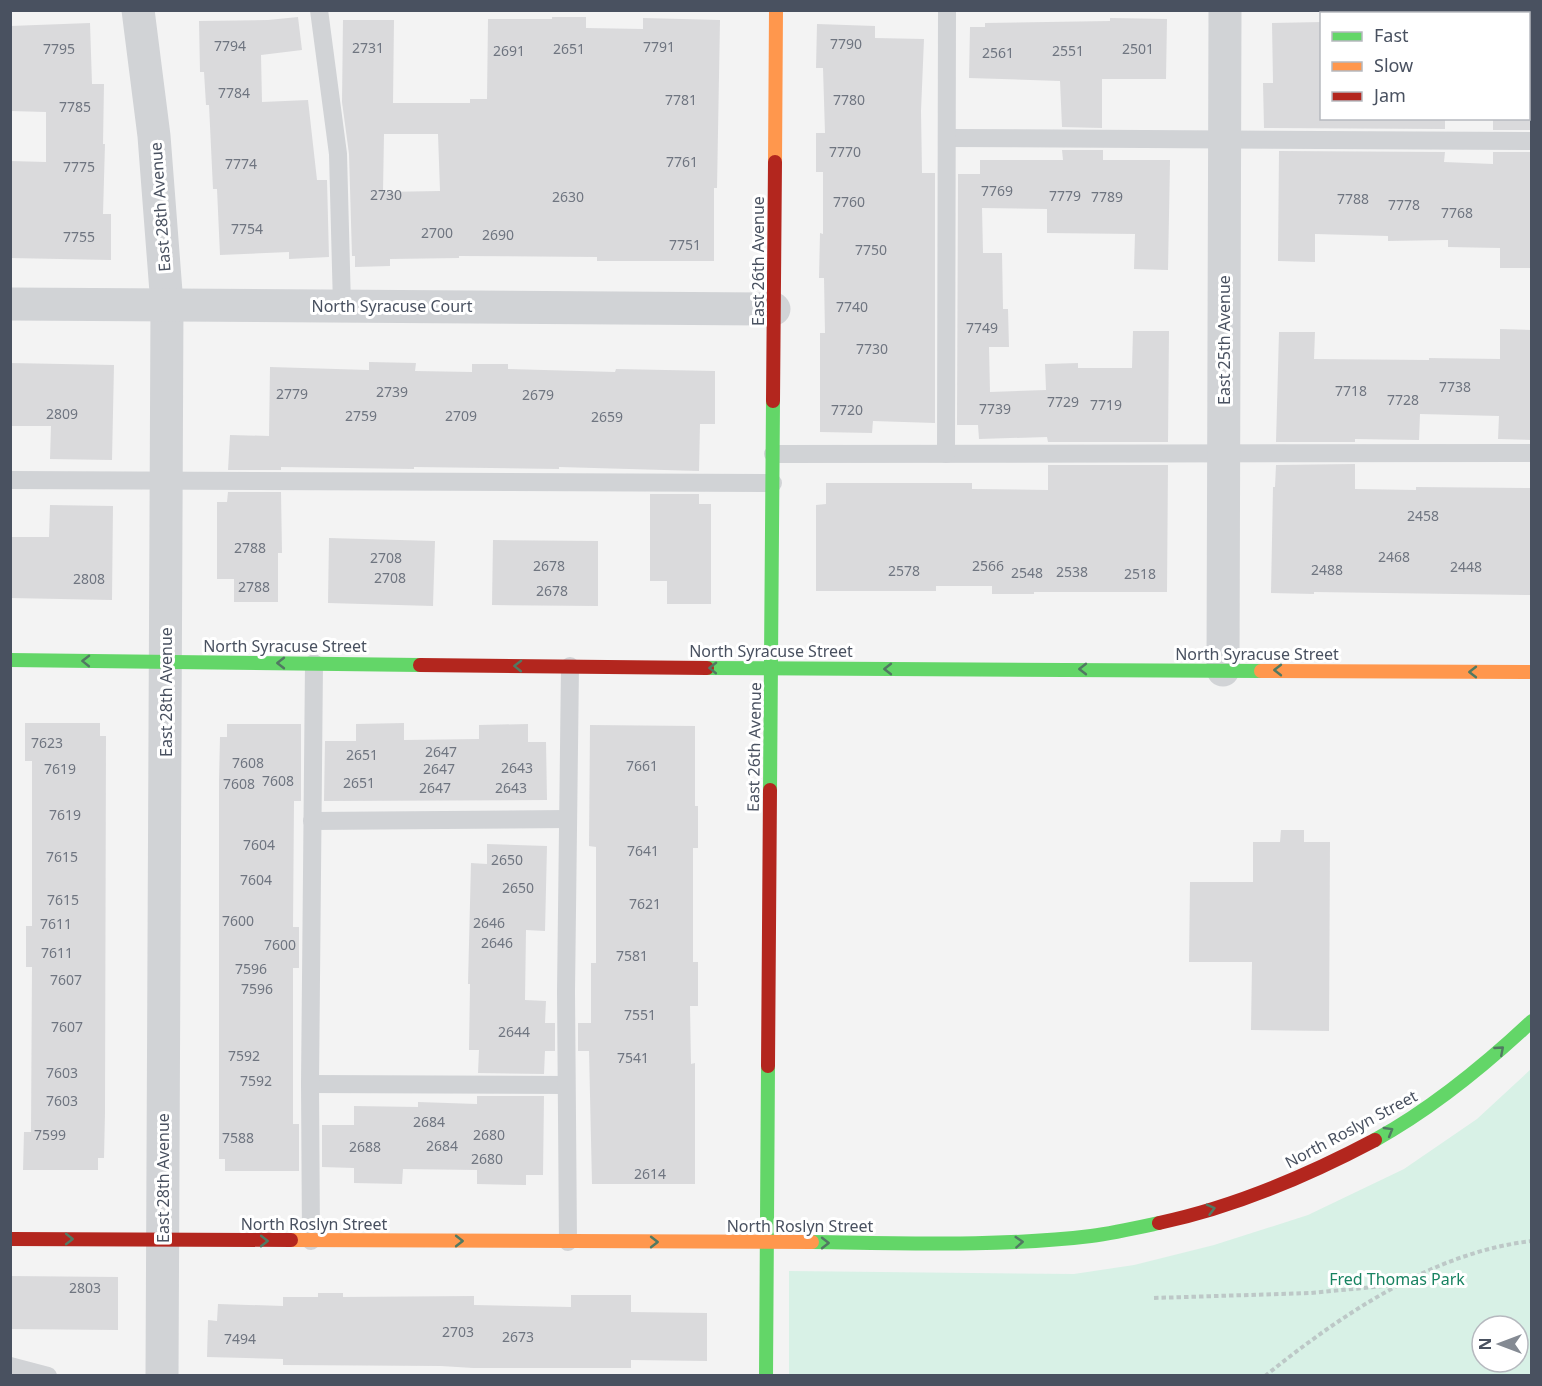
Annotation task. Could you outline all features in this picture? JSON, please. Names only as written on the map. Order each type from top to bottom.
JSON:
[{"type":"street","name":"East 28th Avenue","points":[[138,10],[154,136],[167,305],[162,1376]]},
{"type":"street","name":"East 26th Avenue","points":[[766,1376],[776,10]]},
{"type":"street","name":"East 25th Avenue","points":[[1223,670],[1226,10]]},
{"type":"street","name":"North Syracuse Court","points":[[10,304],[774,309]]},
{"type":"street","name":"North Syracuse Street","points":[[10,660],[771,668],[1532,672]]},
{"type":"street","name":"North Roslyn Street","points":[[10,1239],[957,1243],[1035,1240],[1110,1233],[1219,1207],[1280,1186],[1335,1160],[1433,1104],[1532,1021]]},
{"type":"lane","points":[[319,10],[338,154],[342,306]]},
{"type":"lane","points":[[946,454],[947,10]]},
{"type":"lane","points":[[947,138],[1532,141]]},
{"type":"lane","points":[[773,454],[1532,453]]},
{"type":"lane","points":[[10,480],[773,483]]},
{"type":"lane","points":[[311,1241],[310,1084],[314,663]]},
{"type":"lane","points":[[568,1242],[566,1085],[570,666]]},
{"type":"lane","points":[[312,821],[568,819]]},
{"type":"lane","points":[[310,1084],[566,1085]]},
{"type":"lane","points":[[10,1366],[48,1376]]},
{"type":"path","points":[[1265,1376],[1299,1348],[1398,1284],[1475,1253],[1532,1241]]},
{"type":"path","points":[[1154,1298],[1311,1293],[1398,1284]]},
{"type":"green space","name":"Fred Thomas Park","points":[[1531,1069],[1531,1375],[789,1375],[789,1271],[1074,1274],[1134,1265],[1214,1245],[1308,1215],[1404,1169],[1477,1119]]},
{"type":"building","points":[[298,17],[302,50],[261,55],[262,102],[308,100],[317,180],[327,180],[329,257],[289,259],[289,252],[220,255],[217,189],[213,189],[209,105],[206,105],[204,72],[200,72],[199,21]]},
{"type":"building","points":[[552,17],[586,17],[586,28],[643,29],[643,18],[720,20],[717,188],[714,188],[714,261],[597,261],[597,257],[459,256],[459,258],[390,259],[390,266],[355,267],[355,256],[352,256],[349,154],[342,102],[343,20],[394,20],[393,103],[470,103],[470,99],[487,99],[488,19],[552,19]],"holes":[[[384,134],[438,134],[440,191],[383,192]]]},
{"type":"building","points":[[1110,18],[1167,19],[1166,79],[1102,79],[1102,128],[1062,127],[1060,81],[969,78],[970,27],[985,27],[985,23],[1110,21]]},
{"type":"building","points":[[1320,22],[1320,120],[1445,120],[1445,129],[1264,128],[1263,83],[1273,83],[1272,23]]},
{"type":"building","points":[[90,23],[92,84],[104,84],[103,214],[111,214],[111,260],[10,258],[10,161],[46,162],[46,112],[10,111],[10,26]]},
{"type":"building","points":[[817,24],[875,26],[875,38],[924,39],[921,111],[922,173],[935,173],[935,423],[873,421],[872,433],[820,432],[820,333],[825,333],[824,278],[819,278],[820,233],[823,234],[823,172],[816,172],[816,133],[825,133],[823,68],[816,68]]},
{"type":"building","points":[[1532,118],[1532,130],[1493,130],[1493,120],[1530,120]]},
{"type":"building","points":[[1062,150],[1103,150],[1103,160],[1170,160],[1168,270],[1134,269],[1135,234],[1047,233],[1047,209],[982,208],[983,253],[1002,253],[1003,309],[1008,309],[1009,347],[989,347],[990,392],[1046,390],[1045,364],[1078,363],[1078,368],[1132,368],[1133,331],[1169,331],[1168,442],[1048,442],[1047,437],[979,439],[978,425],[957,425],[958,174],[980,174],[980,160],[1063,160]]},
{"type":"building","points":[[1279,151],[1445,152],[1444,162],[1493,164],[1493,152],[1532,152],[1532,268],[1500,268],[1500,248],[1448,247],[1448,240],[1388,241],[1388,236],[1315,234],[1315,262],[1278,261]]},
{"type":"building","points":[[1500,329],[1532,330],[1532,440],[1498,439],[1499,416],[1420,414],[1419,440],[1355,439],[1355,442],[1276,442],[1279,332],[1315,332],[1314,359],[1429,360],[1429,358],[1500,359]]},
{"type":"building","points":[[369,362],[416,363],[415,371],[472,372],[472,364],[508,364],[508,369],[615,372],[616,369],[715,371],[715,424],[700,424],[699,471],[559,467],[559,469],[414,467],[414,469],[281,467],[281,470],[228,470],[230,435],[269,436],[270,367],[369,370]]},
{"type":"building","points":[[10,363],[114,365],[112,460],[50,459],[51,426],[10,426]]},
{"type":"building","points":[[1355,464],[1355,489],[1532,488],[1532,595],[1271,593],[1273,487],[1275,487],[1276,465]]},
{"type":"building","points":[[1048,465],[1168,465],[1167,592],[992,594],[992,586],[936,586],[936,591],[816,591],[816,505],[826,504],[826,483],[972,483],[972,489],[1048,490]]},
{"type":"building","points":[[228,492],[281,492],[282,553],[278,553],[278,602],[234,602],[234,579],[217,579],[217,502],[227,502]]},
{"type":"building","points":[[650,494],[699,494],[699,504],[711,504],[711,604],[667,604],[667,581],[650,581]]},
{"type":"building","points":[[50,505],[113,506],[112,600],[10,598],[10,537],[49,537]]},
{"type":"building","points":[[329,538],[435,541],[433,606],[328,603]]},
{"type":"building","points":[[493,540],[598,541],[598,606],[492,605]]},
{"type":"building","points":[[25,723],[100,723],[100,736],[106,736],[105,1113],[104,1158],[98,1158],[98,1170],[23,1170],[24,1132],[31,1132],[32,967],[26,967],[26,926],[32,926],[32,761],[25,761]]},
{"type":"building","points":[[404,723],[404,740],[479,739],[479,725],[528,724],[528,742],[546,742],[547,800],[324,801],[325,741],[356,741],[356,724]]},
{"type":"building","points":[[227,724],[301,724],[301,801],[294,801],[293,927],[299,927],[299,968],[293,968],[293,1124],[299,1124],[299,1171],[225,1171],[225,1159],[219,1159],[219,781],[220,737],[227,737]]},
{"type":"building","points":[[590,725],[695,726],[695,806],[698,806],[698,848],[693,848],[693,962],[698,962],[698,1006],[690,1006],[691,1064],[695,1063],[695,1184],[592,1184],[589,1051],[578,1051],[578,1023],[591,1023],[591,963],[596,963],[596,847],[589,846]]},
{"type":"building","points":[[1281,830],[1304,830],[1304,842],[1330,842],[1329,1031],[1251,1030],[1252,962],[1189,962],[1190,882],[1253,882],[1253,842],[1280,842]]},
{"type":"building","points":[[487,844],[547,846],[545,931],[526,930],[525,1000],[546,1001],[545,1023],[555,1023],[555,1051],[545,1051],[544,1074],[478,1073],[479,1050],[469,1050],[471,863],[487,864]]},
{"type":"building","points":[[477,1096],[544,1096],[543,1175],[526,1175],[526,1185],[477,1184],[477,1170],[403,1169],[402,1184],[354,1183],[354,1168],[322,1167],[322,1125],[354,1125],[354,1106],[418,1107],[418,1102],[477,1104]]},
{"type":"building","points":[[10,1276],[118,1277],[118,1330],[10,1329]]},
{"type":"building","points":[[318,1293],[343,1293],[343,1297],[474,1296],[474,1305],[571,1307],[571,1295],[631,1295],[631,1312],[707,1313],[707,1361],[631,1360],[631,1368],[473,1368],[283,1365],[283,1359],[207,1357],[208,1320],[217,1321],[218,1304],[283,1306],[283,1297],[318,1297]]},
{"type":"traffic: fast","points":[[770,790],[773,401]]},
{"type":"traffic: fast","points":[[10,660],[420,665]]},
{"type":"traffic: fast","points":[[707,668],[1261,671]]},
{"type":"traffic: fast","points":[[1375,1140],[1417,1114],[1457,1085],[1532,1021]]},
{"type":"traffic: fast","points":[[766,1376],[768,1066]]},
{"type":"traffic: fast","points":[[812,1242],[952,1244],[1022,1242],[1091,1236],[1159,1223]]},
{"type":"traffic: slow","points":[[775,162],[776,10]]},
{"type":"traffic: slow","points":[[1261,671],[1532,672]]},
{"type":"traffic: slow","points":[[291,1240],[812,1242]]},
{"type":"traffic: jam","points":[[773,401],[775,162]]},
{"type":"traffic: jam","points":[[420,665],[707,668]]},
{"type":"traffic: jam","points":[[768,1066],[770,790]]},
{"type":"traffic: jam","points":[[1159,1223],[1215,1208],[1270,1189],[1375,1140]]},
{"type":"traffic: jam","points":[[10,1239],[291,1240]]}]
